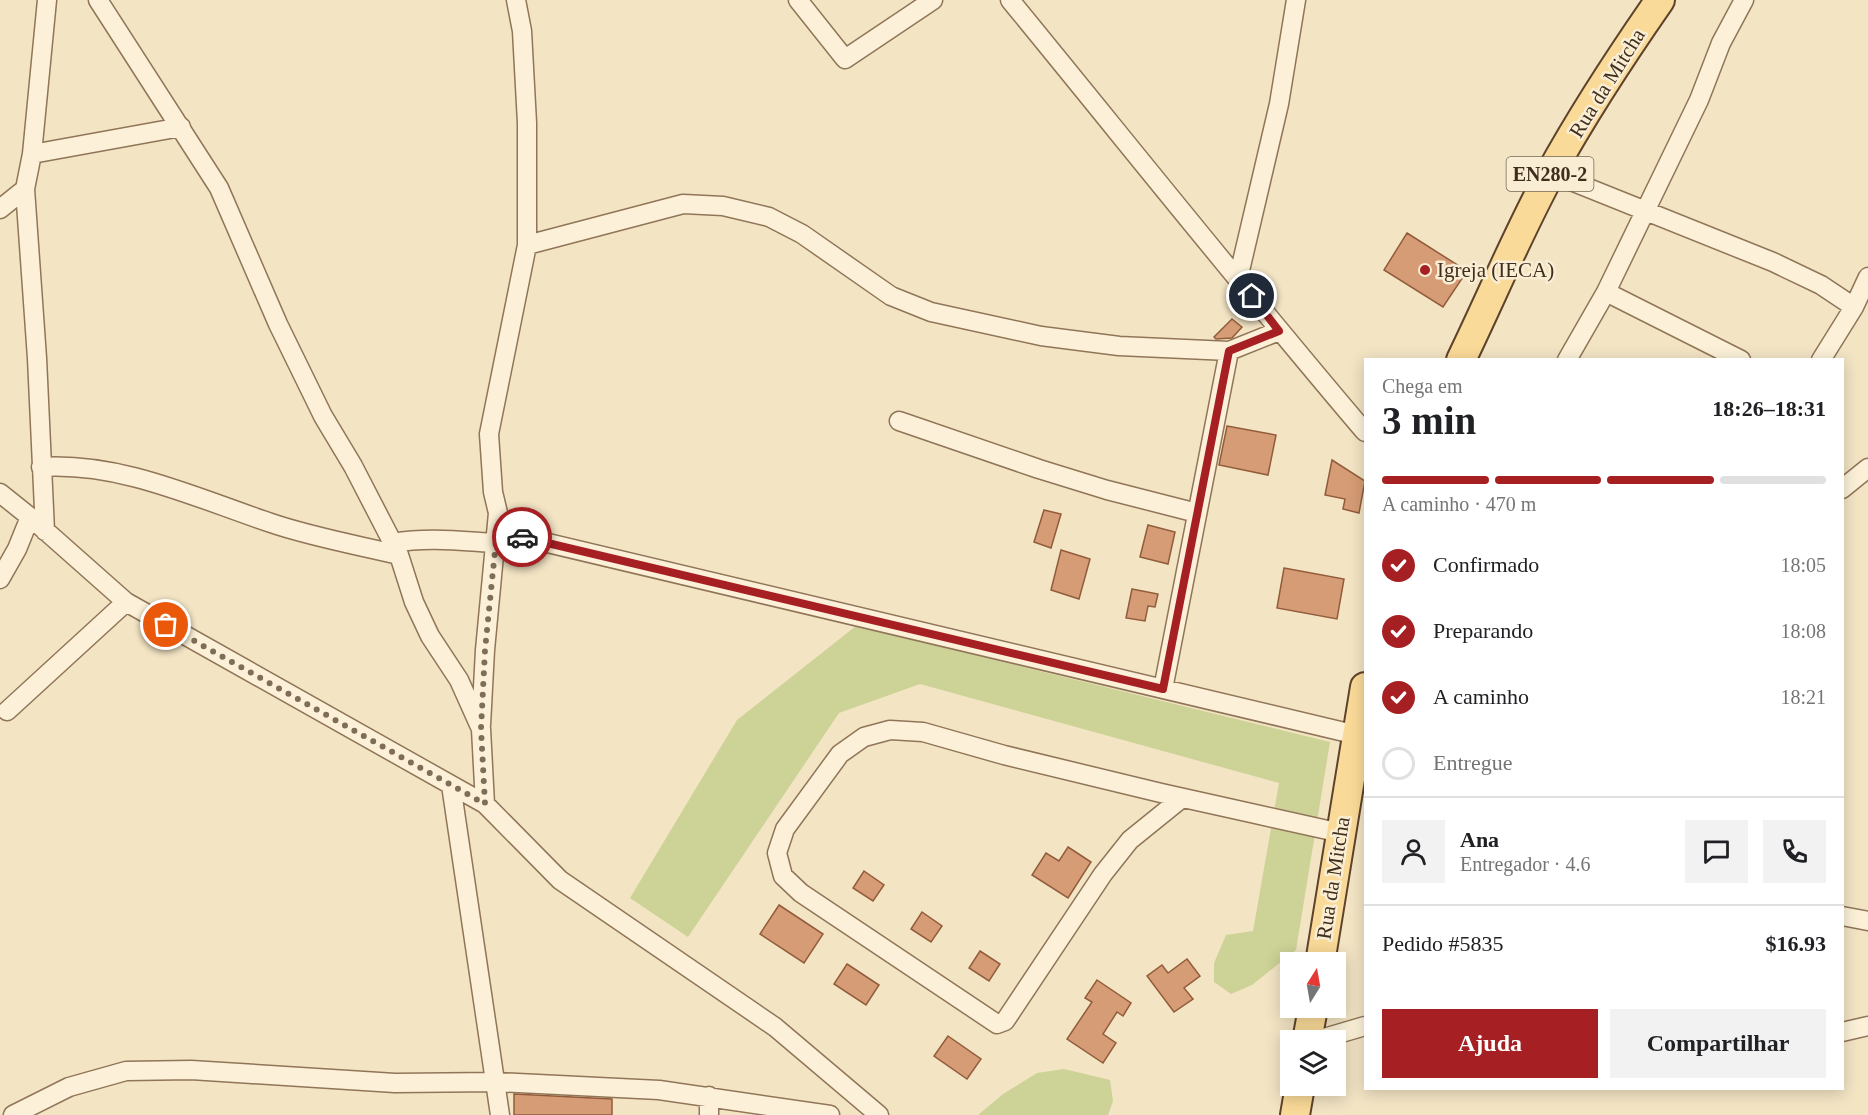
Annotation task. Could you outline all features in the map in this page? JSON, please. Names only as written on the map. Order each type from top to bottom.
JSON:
[{"type":"main road","name":"Rua da Mitcha","points":[[1462,358],[1504,265],[1551,172],[1660,0]]},
{"type":"main road","name":"Rua da Mitcha","points":[[1322,952],[1364,693]]},
{"type":"main road","points":[[1295,1115],[1298,1096]]},
{"type":"street","points":[[45,531],[37,358],[25,189],[32,154],[47,0]]},
{"type":"street","points":[[98,0],[219,188],[273,314],[322,416],[353,466],[396,549],[414,602],[430,636],[459,680],[481,729]]},
{"type":"street","points":[[485,804],[481,729],[485,650],[498,513],[489,434],[527,245],[527,123],[522,31],[516,0]]},
{"type":"street","points":[[798,0],[845,59],[933,0]]},
{"type":"street","points":[[1010,0],[1279,331],[1364,431]]},
{"type":"street","points":[[1238,279],[1279,104],[1296,0]]},
{"type":"street","points":[[1568,358],[1606,292],[1699,100],[1721,43],[1744,0]]},
{"type":"street","points":[[32,154],[181,127]]},
{"type":"street","points":[[1551,172],[1773,262],[1821,285],[1854,307]]},
{"type":"street","points":[[0,210],[25,189]]},
{"type":"street","points":[[527,245],[683,204],[723,206],[769,217],[802,234],[891,296],[931,312],[1053,337],[1119,346],[1229,351],[1279,331]]},
{"type":"street","points":[[1822,358],[1854,307],[1868,277]]},
{"type":"street","points":[[1606,292],[1737,358]]},
{"type":"street","points":[[1163,689],[1229,351]]},
{"type":"street","points":[[899,421],[1096,486],[1197,513]]},
{"type":"street","points":[[41,467],[66,465],[111,470],[214,502],[272,523],[396,549],[415,539],[496,537],[1357,735]]},
{"type":"street","points":[[1844,487],[1868,468]]},
{"type":"street","points":[[0,493],[126,602],[485,804],[560,880],[775,1027],[879,1115]]},
{"type":"street","points":[[0,579],[17,549],[30,517]]},
{"type":"street","points":[[7,711],[126,602]]},
{"type":"street","points":[[1182,798],[1130,840],[1103,874],[1005,1021],[997,1024],[801,893],[783,876],[777,854],[786,829],[840,754],[864,737],[890,730],[923,732],[1004,755],[1341,833]]},
{"type":"street","points":[[451,785],[500,1115]]},
{"type":"street","points":[[1844,916],[1868,921]]},
{"type":"street","points":[[1346,1032],[1364,1026]]},
{"type":"street","points":[[1844,1032],[1868,1026]]},
{"type":"street","points":[[13,1115],[69,1087],[126,1071],[191,1070],[395,1083],[496,1082],[659,1090],[830,1115]]},
{"type":"street","points":[[709,1096],[709,1115]]},
{"type":"green space","points":[[856,626],[1330,742],[1296,950],[1280,952],[1280,963],[1252,985],[1231,994],[1214,982],[1214,963],[1226,935],[1253,931],[1279,783],[920,684],[839,713],[688,937],[630,898],[737,720]]},
{"type":"green space","points":[[1064,1069],[1110,1080],[1113,1101],[1108,1115],[978,1115],[1003,1094],[1037,1073]]},
{"type":"building","name":"Igreja (IECA)","points":[[1407,233],[1467,271],[1443,307],[1384,270]]},
{"type":"building","points":[[1232,319],[1242,327],[1232,338],[1216,339],[1214,337]]},
{"type":"building","points":[[1227,426],[1276,435],[1268,475],[1219,465]]},
{"type":"building","points":[[1332,460],[1364,480],[1359,513],[1343,509],[1345,499],[1325,495]]},
{"type":"building","points":[[1044,510],[1061,514],[1051,548],[1034,542]]},
{"type":"building","points":[[1148,525],[1175,532],[1168,564],[1140,557]]},
{"type":"building","points":[[1061,550],[1090,559],[1079,599],[1051,590]]},
{"type":"building","points":[[1284,568],[1344,579],[1337,619],[1277,608]]},
{"type":"building","points":[[1132,589],[1158,594],[1155,607],[1148,606],[1145,621],[1126,618]]},
{"type":"building","points":[[1068,847],[1091,862],[1068,898],[1032,875],[1046,853],[1059,861]]},
{"type":"building","points":[[864,871],[884,885],[873,901],[853,888]]},
{"type":"building","points":[[779,905],[823,934],[804,963],[760,934]]},
{"type":"building","points":[[922,912],[942,926],[931,942],[911,929]]},
{"type":"building","points":[[980,951],[1000,964],[989,981],[969,968]]},
{"type":"building","points":[[1187,959],[1200,976],[1184,988],[1193,999],[1174,1012],[1147,976],[1162,965],[1168,973]]},
{"type":"building","points":[[847,964],[879,985],[866,1005],[834,984]]},
{"type":"building","points":[[1097,980],[1131,1003],[1123,1016],[1117,1012],[1103,1034],[1116,1043],[1103,1063],[1067,1039],[1092,1002],[1085,998]]},
{"type":"building","points":[[948,1036],[981,1059],[967,1079],[934,1056]]},
{"type":"building","points":[[514,1094],[612,1099],[612,1115],[514,1115]]},
{"type":"way so far","points":[[166,625],[485,804],[481,729],[485,650],[497,531],[522,537]]},
{"type":"place","name":"Igreja (IECA)","points":[[1425,270]]},
{"type":"route","points":[[522,537],[1163,689],[1229,351],[1279,331],[1252,296]]}]
